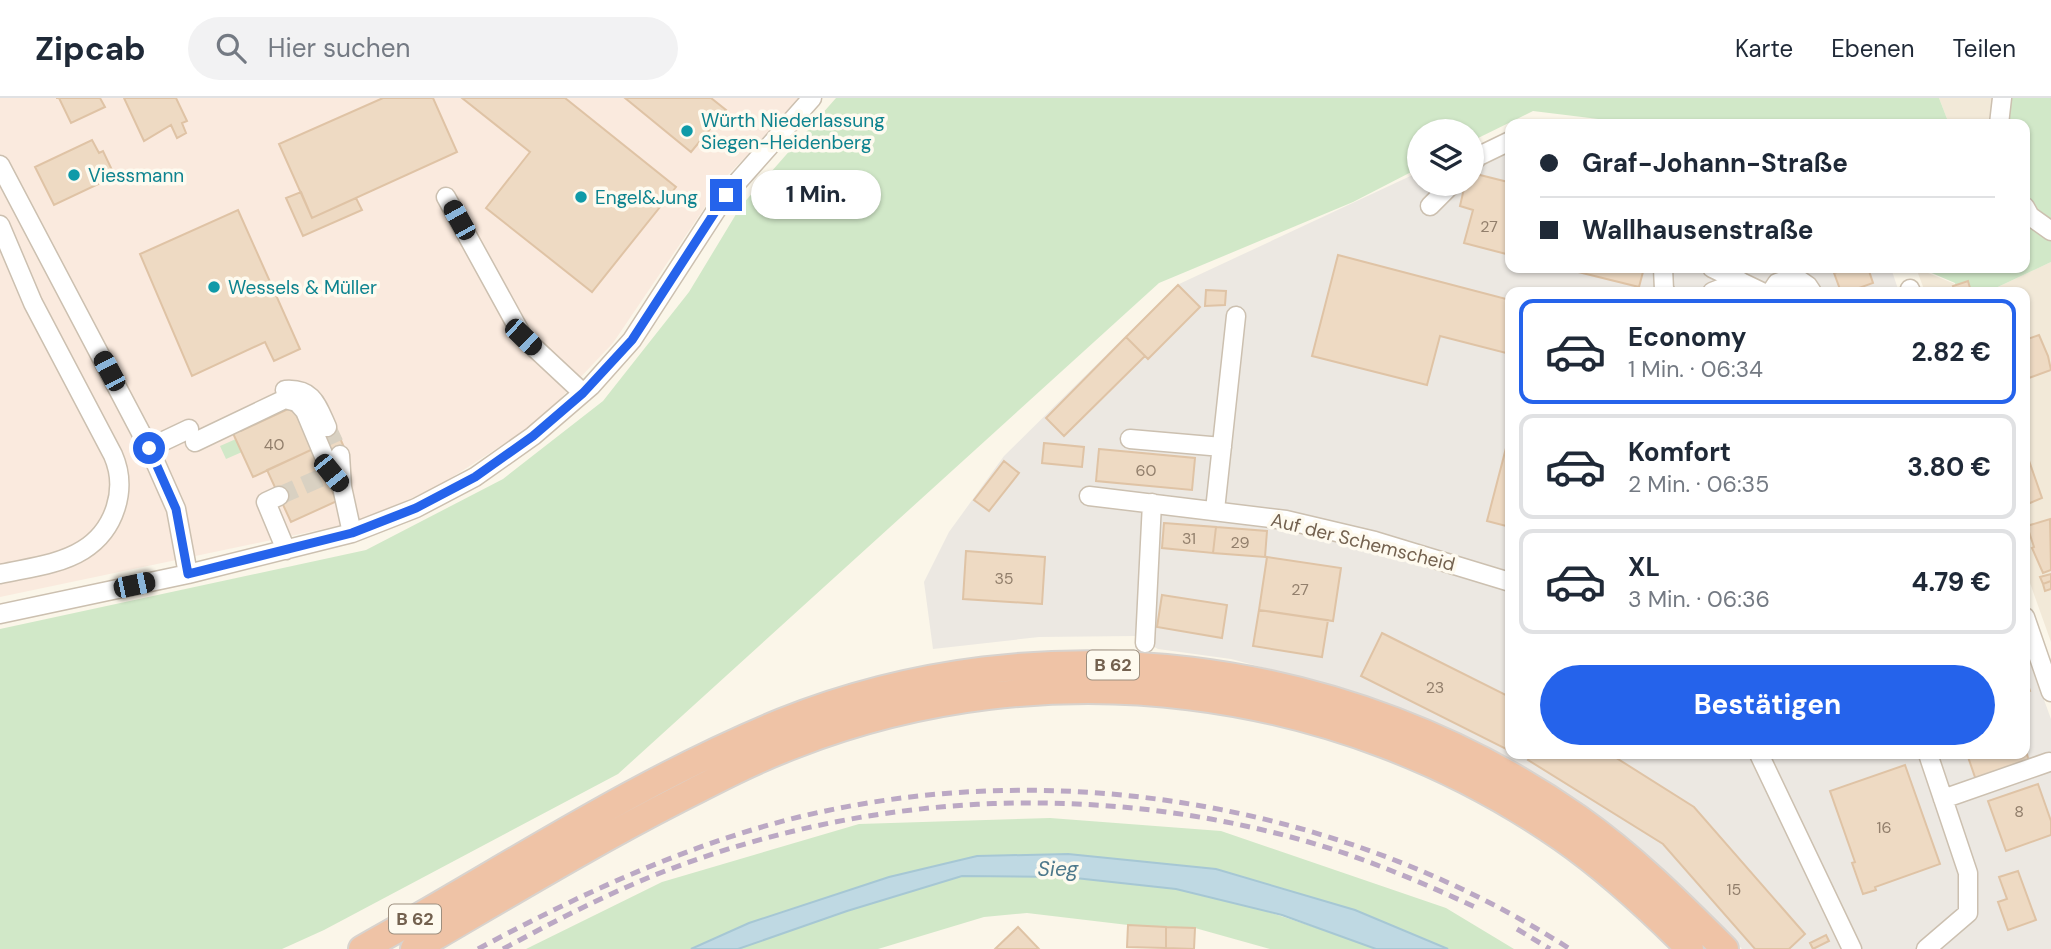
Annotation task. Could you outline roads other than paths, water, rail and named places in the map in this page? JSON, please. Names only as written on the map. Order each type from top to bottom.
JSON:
[{"type":"highway","name":"B 62","points":[[414,949],[475,899],[600,813],[691,765],[785,721],[834,704],[922,681],[986,670],[1038,666],[1142,666],[1194,670],[1296,689],[1382,716],[1489,764],[1578,818],[1658,883],[1725,949]]},
{"type":"highway","name":"B 62","points":[[362,949],[475,899],[794,744],[890,714],[989,695],[1077,689],[1140,690],[1191,695],[1290,713],[1338,727],[1432,764],[1477,786],[1563,839],[1642,902],[1690,949]]},
{"type":"street","points":[[0,614],[188,574],[352,533],[416,508],[475,477],[533,436],[583,393],[632,340],[726,195],[812,98]]},
{"type":"street","points":[[2000,119],[2003,98]]},
{"type":"street","points":[[1484,154],[1505,143]]},
{"type":"street","points":[[0,165],[149,448],[176,509],[188,574]]},
{"type":"street","points":[[1430,206],[1440,196]]},
{"type":"street","points":[[446,197],[523,337],[583,393]]},
{"type":"street","points":[[2030,214],[2051,231]]},
{"type":"street","points":[[0,225],[33,303],[113,455],[120,478],[120,497],[112,518],[102,533],[84,550],[50,564],[0,574]]},
{"type":"street","points":[[1723,273],[1752,287]]},
{"type":"street","points":[[1774,287],[1777,283],[1795,277],[1809,287]]},
{"type":"street","points":[[1725,287],[1740,281]]},
{"type":"street","points":[[1215,510],[1236,316]]},
{"type":"street","points":[[192,435],[284,390],[296,389],[316,402],[327,427]]},
{"type":"street","points":[[149,448],[192,435],[285,399],[297,402],[304,411],[320,447],[352,533]]},
{"type":"street","points":[[1130,439],[1222,447]]},
{"type":"street","points":[[333,479],[340,455]]},
{"type":"street","points":[[279,496],[266,502],[286,550]]},
{"type":"street","name":"Auf der Schemscheid","points":[[1088,496],[1286,520],[1349,535],[1505,581]]},
{"type":"street","points":[[1145,643],[1152,503]]},
{"type":"street","points":[[2030,631],[2051,692]]},
{"type":"street","points":[[1761,759],[1852,949]]},
{"type":"street","points":[[1926,949],[1968,913],[1968,873],[1930,759]]},
{"type":"street","points":[[1943,799],[2049,762]]},
{"type":"water","name":"Sieg","points":[[1068,854],[1216,869],[1355,910],[1448,949],[1376,949],[1282,915],[1176,889],[1066,877],[962,876],[847,911],[738,949],[691,949],[749,923],[889,877],[977,856]]},
{"type":"tunnel","points":[[327,427],[340,455]]},
{"type":"tunnel","points":[[279,496],[325,476]]},
{"type":"railway","points":[[478,949],[628,876],[746,832],[787,820],[887,800],[988,791],[1090,792],[1192,804],[1291,826],[1388,858],[1482,899],[1570,949]]},
{"type":"railway","points":[[503,949],[636,883],[737,846],[821,825],[907,811],[993,804],[1079,804],[1165,812],[1251,827],[1353,856],[1477,908]]},
{"type":"railway","points":[[1517,929],[1550,949]]},
{"type":"place","name":"Würth Niederlassung Siegen-Heidenberg","points":[[687,131]]},
{"type":"place","name":"Viessmann","points":[[74,175]]},
{"type":"place","name":"Engel&Jung","points":[[581,197]]},
{"type":"place","name":"Wessels & Müller","points":[[214,287]]}]
